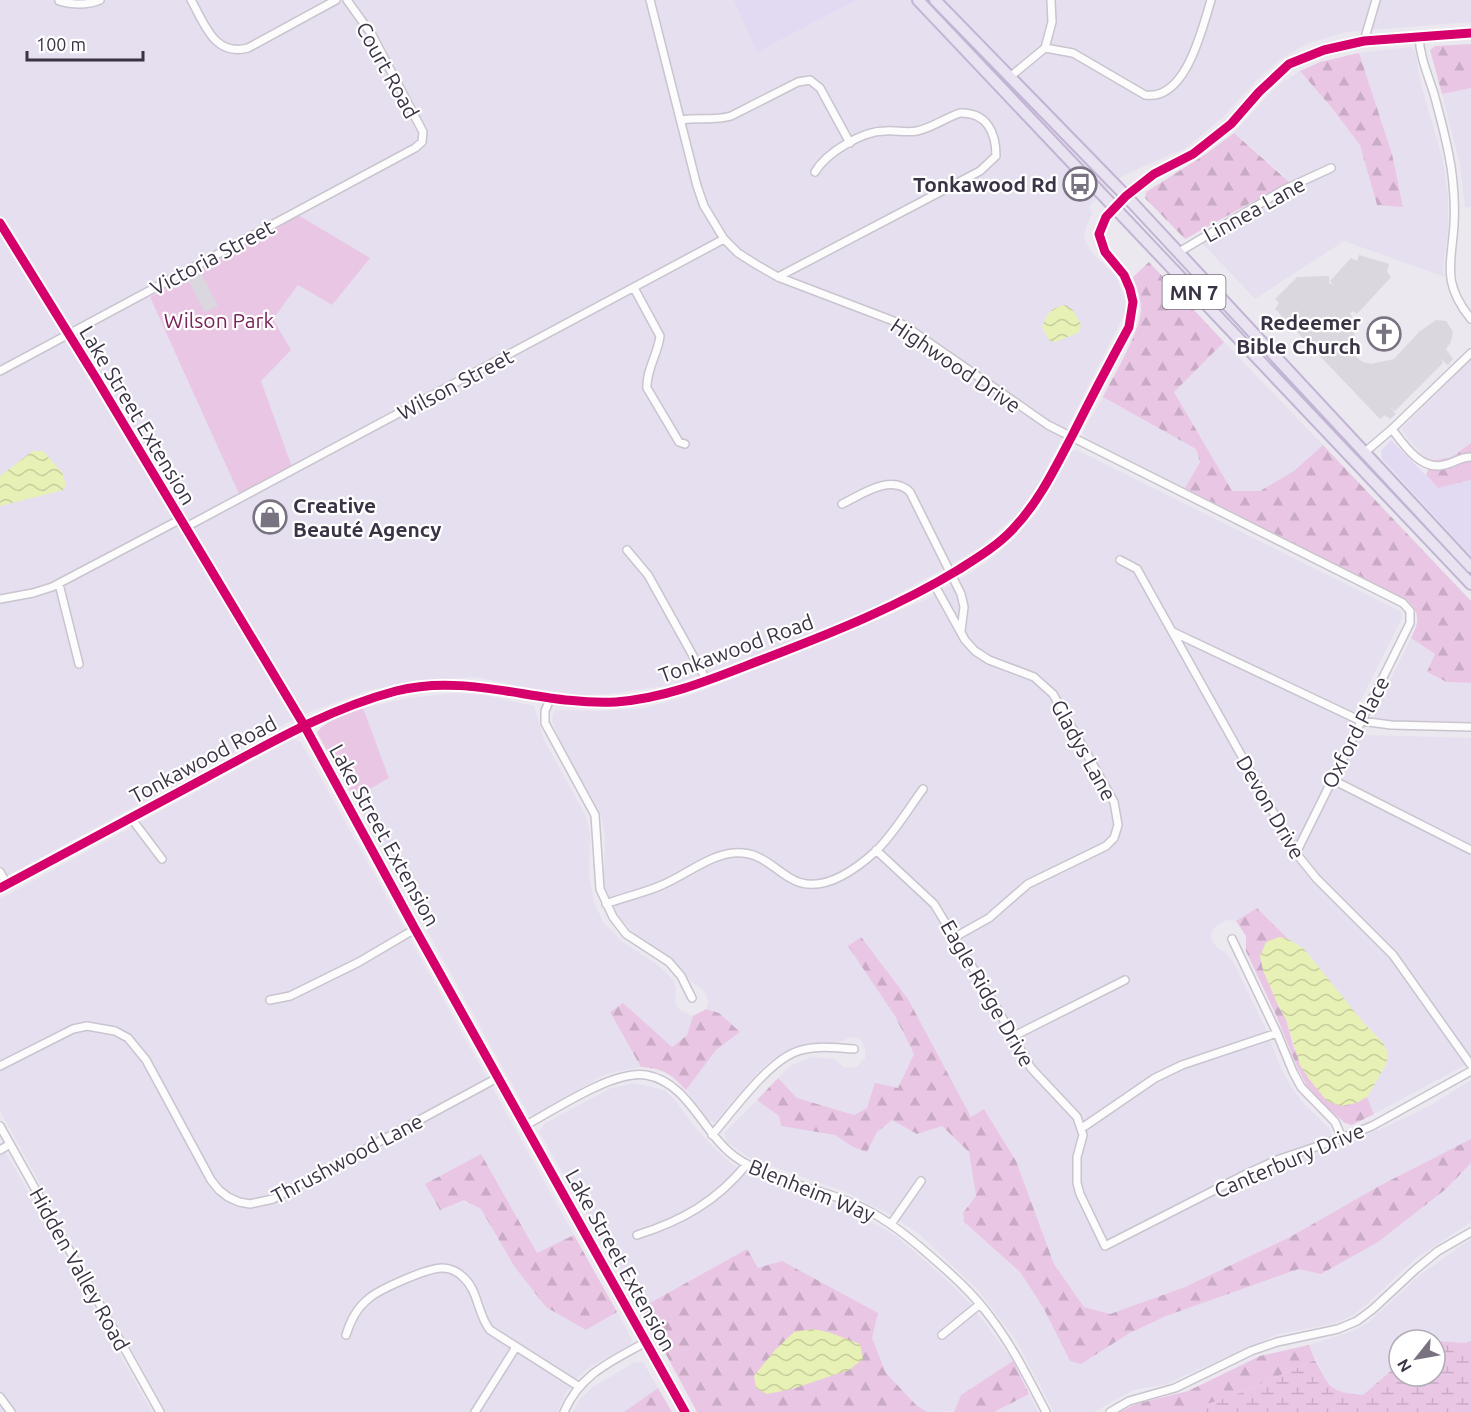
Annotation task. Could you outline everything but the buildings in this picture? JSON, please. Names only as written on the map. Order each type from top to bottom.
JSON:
[{"type":"main road","name":"MN 7","points":[[918,0],[1471,584]]},
{"type":"main road","name":"MN 7","points":[[935,0],[1179,252],[1471,567]]},
{"type":"street","points":[[59,1],[83,5],[100,0]]},
{"type":"street","points":[[191,0],[214,39],[229,50],[239,51],[336,0]]},
{"type":"street","name":"Court Road","points":[[347,0],[372,35],[423,132],[422,142]]},
{"type":"street","name":"Highwood Drive","points":[[650,0],[697,186],[704,206],[724,239],[738,253],[778,277],[904,325],[1028,413],[1071,437],[1403,603],[1410,611]]},
{"type":"street","points":[[1011,76],[1046,48],[1052,22],[1051,0]]},
{"type":"street","points":[[1046,48],[1073,53],[1145,95],[1160,94],[1177,79],[1186,67],[1199,40],[1211,0]]},
{"type":"street","points":[[1364,41],[1376,0]]},
{"type":"street","name":"Tonkawood Road","points":[[4,886],[304,725],[361,701],[400,690],[464,685],[585,703],[619,702],[654,697],[707,681],[863,619],[934,584],[989,550],[1013,529],[1040,494],[1129,327],[1133,310],[1128,282],[1105,252],[1099,240],[1101,224],[1114,208],[1154,174],[1193,154],[1231,124],[1259,92],[1289,64],[1324,50],[1364,41],[1471,33]]},
{"type":"street","points":[[1419,37],[1420,53],[1434,95],[1452,174],[1454,225],[1449,265],[1451,281],[1455,295],[1471,319]]},
{"type":"street","points":[[681,120],[719,119],[731,116],[798,82],[810,80],[820,88],[850,143]]},
{"type":"street","points":[[778,277],[980,171],[996,156],[996,142],[992,131],[980,118],[967,113],[949,117],[918,131],[872,132],[825,158],[815,172]]},
{"type":"street","name":"Victoria Street","points":[[0,370],[415,148],[422,142]]},
{"type":"street","name":"Linnea Lane","points":[[1179,252],[1283,190],[1331,168]]},
{"type":"street","name":"Lake Street Extension","points":[[0,223],[304,725],[415,929],[685,1412]]},
{"type":"street","name":"Wilson Street","points":[[0,599],[33,593],[59,584],[183,523],[724,239]]},
{"type":"street","points":[[634,288],[660,336],[659,345],[646,378],[647,388],[679,442],[685,444]]},
{"type":"street","points":[[1364,453],[1471,352]]},
{"type":"street","points":[[1392,429],[1410,450],[1423,462],[1432,466],[1442,466],[1457,459],[1471,457]]},
{"type":"street","points":[[842,504],[887,484],[894,483],[910,492],[952,573],[963,600],[961,631]]},
{"type":"street","points":[[627,550],[648,575],[707,681]]},
{"type":"street","name":"Devon Drive","points":[[1120,560],[1137,569],[1296,853],[1316,878],[1393,955],[1471,1065]]},
{"type":"street","points":[[59,584],[79,664]]},
{"type":"street","name":"Gladys Lane","points":[[934,584],[970,646],[981,655],[1035,677],[1053,694],[1114,802],[1118,825],[1112,840],[1101,850],[1028,884],[988,918],[955,937]]},
{"type":"street","name":"Oxford Place","points":[[1296,853],[1410,623],[1410,611]]},
{"type":"street","points":[[1173,632],[1361,721],[1391,725],[1471,727]]},
{"type":"street","points":[[550,699],[545,711],[545,723],[595,815],[598,876],[606,903],[626,934],[676,969],[692,998]]},
{"type":"street","points":[[1331,779],[1471,850]]},
{"type":"street","points":[[606,903],[665,884],[720,856],[747,854],[760,857],[772,863],[790,878],[810,885],[831,881],[876,850],[923,789]]},
{"type":"street","points":[[131,818],[162,860]]},
{"type":"street","name":"Eagle Ridge Drive","points":[[876,850],[934,904],[1030,1068],[1071,1109],[1082,1128]]},
{"type":"street","points":[[0,872],[4,886]]},
{"type":"street","points":[[270,1000],[290,996],[359,962],[415,929]]},
{"type":"street","points":[[1232,939],[1293,1072],[1301,1086],[1335,1122],[1342,1138]]},
{"type":"street","points":[[1012,1037],[1125,980]]},
{"type":"street","name":"Thrushwood Lane","points":[[0,1066],[73,1029],[87,1026],[115,1031],[128,1038],[147,1060],[211,1180],[228,1197],[250,1204],[273,1199],[499,1077]]},
{"type":"street","points":[[1082,1128],[1155,1078],[1182,1065],[1277,1033]]},
{"type":"street","points":[[712,1135],[768,1071],[781,1060],[796,1052],[812,1048],[854,1049]]},
{"type":"street","name":"Canterbury Drive","points":[[1082,1128],[1083,1135],[1077,1157],[1077,1183],[1105,1246],[1277,1160],[1372,1126],[1471,1071]]},
{"type":"street","name":"Blenheim Way","points":[[526,1125],[606,1082],[621,1077],[645,1075],[667,1083],[675,1089],[720,1145],[747,1164],[854,1203],[891,1224],[954,1276],[980,1304],[1005,1337],[1046,1412]]},
{"type":"street","name":"Hidden Valley Road","points":[[0,1126],[160,1412]]},
{"type":"street","points":[[0,1150],[10,1144]]},
{"type":"street","points":[[637,1235],[680,1220],[700,1209],[735,1179],[747,1164]]},
{"type":"street","name":"Blenheim Way","points":[[891,1224],[921,1180]]},
{"type":"street","points":[[1110,1412],[1129,1401],[1175,1388],[1251,1351],[1277,1342],[1338,1329],[1357,1321],[1438,1251],[1471,1232]]},
{"type":"street","points":[[346,1335],[357,1310],[367,1299],[426,1271],[445,1268],[462,1276],[470,1284],[481,1316],[490,1330],[578,1386]]},
{"type":"street","points":[[942,1335],[980,1304]]},
{"type":"street","points":[[564,1412],[578,1386],[600,1368],[646,1342]]},
{"type":"street","points":[[475,1412],[516,1347]]},
{"type":"street","points":[[0,1397],[11,1412]]},
{"type":"shaded area","points":[[0,0],[1471,0],[1471,22],[1346,32],[1309,43],[1282,58],[1257,80],[1222,118],[1186,148],[1124,175],[1091,204],[1089,208],[1092,213],[1084,239],[1093,254],[1116,276],[1125,301],[1125,313],[1038,485],[1019,512],[979,548],[867,611],[712,672],[669,685],[582,696],[537,690],[475,677],[413,682],[365,691],[287,723],[0,880]]},
{"type":"shaded area","points":[[734,0],[856,0],[757,52]]},
{"type":"shaded area","points":[[1410,47],[1415,50],[1421,84],[1443,161],[1448,195],[1448,229],[1443,268],[1445,277],[1344,241],[1255,299],[1202,243],[1293,191],[1282,174],[1234,133],[1271,92],[1300,71],[1360,145],[1377,205],[1403,206],[1392,154],[1359,53]]},
{"type":"shaded area","points":[[1471,88],[1471,206],[1465,208],[1460,165],[1442,94]]},
{"type":"shaded area","points":[[1359,255],[1389,264],[1387,272],[1391,277],[1357,314],[1353,311],[1350,313],[1353,318],[1355,338],[1352,348],[1357,358],[1371,364],[1394,359],[1419,332],[1436,320],[1446,321],[1453,332],[1451,342],[1446,349],[1453,359],[1448,365],[1440,358],[1443,363],[1395,411],[1390,407],[1396,414],[1390,419],[1385,415],[1380,419],[1275,309],[1279,303],[1275,299],[1297,277],[1329,276],[1329,283],[1334,286],[1330,281],[1351,258],[1357,261]]},
{"type":"shaded area","points":[[200,271],[218,306],[205,312],[187,278]]},
{"type":"shaded area","points":[[1224,342],[1323,445],[1294,471],[1260,491],[1232,491],[1174,392]]},
{"type":"shaded area","points":[[1471,360],[1471,443],[1452,457],[1431,461],[1421,454],[1401,429]]},
{"type":"shaded area","points":[[1103,397],[1196,449],[1200,462],[1185,488],[1084,437],[1083,432]]},
{"type":"shaded area","points":[[1391,440],[1438,488],[1471,480],[1471,556],[1382,459],[1381,451]]},
{"type":"shaded area","points":[[1077,450],[1400,611],[1402,618],[1348,726],[1367,735],[1471,738],[1471,1062],[1374,1114],[1367,1097],[1386,1065],[1383,1043],[1362,1021],[1304,949],[1288,939],[1257,908],[1236,921],[1226,920],[1216,926],[1211,933],[1211,939],[1217,948],[1226,953],[1234,963],[1265,1027],[1280,1066],[1302,1102],[1329,1128],[1335,1147],[1381,1129],[1431,1105],[1471,1080],[1471,1139],[1379,1186],[1290,1237],[1185,1287],[1110,1314],[1084,1307],[1054,1264],[1016,1161],[984,1109],[971,1118],[908,999],[895,1016],[914,1054],[898,1088],[867,1108],[854,1115],[797,1098],[778,1078],[790,1066],[812,1057],[834,1059],[845,1068],[857,1067],[865,1058],[865,1049],[861,1040],[850,1037],[837,1044],[794,1047],[784,1052],[756,1074],[715,1122],[709,1121],[686,1090],[716,1050],[740,1032],[719,1013],[706,1009],[708,1002],[705,991],[690,981],[672,958],[638,937],[617,916],[604,887],[605,835],[601,816],[560,741],[552,720],[553,713],[557,710],[604,711],[645,708],[691,695],[829,641],[929,598],[986,563],[1013,540],[1038,511],[1072,451]]},
{"type":"shaded area","points":[[1411,638],[1435,654],[1427,672],[1447,682],[1471,683],[1471,722],[1381,722],[1374,718],[1374,712]]},
{"type":"shaded area","points":[[454,693],[484,695],[534,706],[544,740],[586,816],[590,832],[589,874],[594,902],[603,922],[623,942],[658,965],[672,979],[676,986],[675,1002],[680,1010],[693,1016],[687,1035],[672,1047],[610,1012],[641,1067],[606,1074],[534,1115],[529,1115],[354,798],[389,778],[363,708],[409,698]]},
{"type":"shaded area","points":[[293,739],[301,742],[574,1235],[537,1253],[481,1154],[425,1185],[481,1209],[514,1266],[586,1329],[617,1312],[632,1339],[630,1345],[581,1374],[566,1393],[557,1412],[166,1412],[0,1111],[0,899]]},
{"type":"shaded area","points":[[634,1083],[664,1090],[714,1148],[733,1165],[749,1174],[823,1199],[856,1213],[896,1236],[969,1302],[1013,1361],[961,1395],[955,1411],[927,1412],[916,1405],[886,1373],[872,1338],[757,1268],[747,1249],[641,1308],[539,1132],[544,1124],[611,1088]]},
{"type":"shaded area","points":[[757,1100],[779,1116],[781,1126],[835,1135],[853,1147],[867,1152],[877,1132],[892,1119],[917,1134],[942,1126],[969,1152],[976,1196],[963,1213],[964,1222],[1020,1272],[1044,1309],[1128,1334],[1166,1316],[1378,1242],[1446,1189],[1471,1163],[1471,1222],[1415,1259],[1366,1305],[1353,1315],[1336,1323],[1278,1334],[1166,1384],[1133,1390],[1094,1412],[1054,1412],[1017,1342],[979,1291],[919,1234],[889,1214],[846,1192],[751,1159],[726,1141],[724,1133]]},
{"type":"shaded area","points":[[0,1142],[152,1412],[0,1412]]},
{"type":"shaded area","points":[[1471,1239],[1471,1341],[1447,1342],[1447,1328],[1387,1328],[1387,1374],[1363,1395],[1342,1393],[1329,1387],[1309,1345],[1354,1331],[1369,1322],[1420,1275]]},
{"type":"shaded area","points":[[635,1362],[643,1362],[658,1388],[624,1412],[573,1412],[580,1399],[593,1387]]},
{"type":"shaded area","points":[[1029,1394],[1038,1412],[994,1412]]},
{"type":"green space","points":[[1471,44],[1471,88],[1442,94],[1430,50],[1435,46]]},
{"type":"green space","points":[[1359,53],[1392,154],[1403,207],[1377,205],[1360,145],[1300,71],[1320,62]]},
{"type":"green space","points":[[1234,133],[1289,182],[1185,239],[1145,198],[1146,192],[1206,154]]},
{"type":"green space","name":"Wilson Park","points":[[298,215],[370,258],[332,305],[298,285],[273,319],[291,350],[261,381],[293,470],[241,498],[150,297]]},
{"type":"green space","points":[[1149,262],[1224,342],[1174,392],[1232,491],[1260,491],[1294,471],[1323,445],[1471,601],[1471,683],[1447,682],[1427,672],[1435,654],[1411,638],[1416,628],[1417,614],[1407,600],[1185,488],[1200,462],[1196,449],[1103,397],[1126,354],[1139,320],[1140,301],[1133,277]]},
{"type":"green space","points":[[1471,443],[1471,480],[1438,488],[1426,475],[1431,461],[1452,457]]},
{"type":"green space","points":[[363,708],[389,778],[354,798],[317,733],[326,724]]},
{"type":"green space","points":[[1257,908],[1288,939],[1279,937],[1263,970],[1286,1019],[1294,1049],[1356,1103],[1367,1097],[1374,1114],[1352,1125],[1345,1123],[1307,1086],[1246,951],[1246,936],[1236,921]]},
{"type":"green space","points":[[861,937],[908,999],[971,1117],[984,1109],[1016,1161],[1054,1264],[1084,1307],[1110,1314],[1185,1287],[1290,1237],[1379,1186],[1471,1139],[1471,1163],[1446,1189],[1378,1242],[1321,1274],[1299,1269],[1166,1316],[1128,1334],[1081,1364],[1070,1361],[1044,1309],[1020,1272],[964,1222],[963,1213],[976,1196],[969,1152],[942,1126],[917,1134],[892,1120],[877,1132],[867,1152],[853,1147],[835,1135],[781,1126],[779,1116],[757,1100],[778,1078],[797,1098],[854,1115],[867,1108],[875,1083],[898,1088],[914,1054],[895,1016],[848,946]]},
{"type":"green space","points":[[623,1003],[672,1047],[687,1035],[693,1016],[706,1009],[719,1013],[740,1032],[716,1050],[686,1090],[666,1073],[641,1067],[610,1012]]},
{"type":"green space","points":[[481,1154],[537,1253],[574,1235],[617,1312],[586,1330],[546,1307],[514,1266],[481,1209],[464,1200],[440,1210],[425,1184]]},
{"type":"green space","points":[[747,1249],[758,1268],[782,1261],[878,1313],[872,1338],[886,1373],[916,1405],[927,1412],[697,1412],[641,1308]]},
{"type":"green space","points":[[1471,1341],[1471,1412],[1183,1412],[1240,1393],[1315,1360],[1332,1387],[1343,1392],[1363,1395],[1387,1374],[1387,1388],[1447,1388],[1447,1342],[1465,1343]]},
{"type":"green space","points":[[1309,1345],[1315,1360],[1240,1393],[1184,1412],[1120,1412],[1136,1404],[1188,1391],[1260,1356]]},
{"type":"green space","points":[[1013,1361],[1029,1394],[994,1412],[954,1412],[961,1395]]},
{"type":"green space","points":[[658,1388],[672,1412],[624,1412]]},
{"type":"water","points":[[1066,305],[1073,310],[1081,325],[1078,333],[1055,342],[1049,340],[1042,327],[1046,318],[1053,309]]},
{"type":"water","points":[[33,451],[43,451],[62,472],[66,485],[63,490],[0,506],[0,476]]},
{"type":"water","points":[[1279,937],[1288,939],[1304,949],[1362,1021],[1383,1043],[1388,1053],[1386,1065],[1367,1097],[1356,1103],[1341,1106],[1327,1101],[1300,1065],[1286,1019],[1263,970],[1260,956],[1266,942]]},
{"type":"water","points":[[812,1329],[828,1332],[860,1344],[863,1359],[849,1370],[792,1389],[767,1394],[756,1388],[754,1376],[775,1350],[794,1332]]},
{"type":"cycle path","points":[[0,888],[276,740],[346,707],[396,691],[424,686],[451,685],[588,702],[616,702],[656,696],[713,679],[818,638],[866,618],[936,583],[993,547],[1022,519],[1053,472],[1129,327],[1133,302],[1130,289],[1124,275],[1105,252],[1099,234],[1106,217],[1126,196],[1154,174],[1193,154],[1231,124],[1259,92],[1289,64],[1324,50],[1364,41],[1471,33]]},
{"type":"cycle path","points":[[0,223],[96,378],[304,725],[415,929],[685,1412]]},
{"type":"place","name":"Tonkawood Rd","points":[[1080,184]]},
{"type":"place","name":"Redeemer Bible Church","points":[[1384,334]]},
{"type":"place","name":"Creative Beauté Agency","points":[[270,517]]}]
